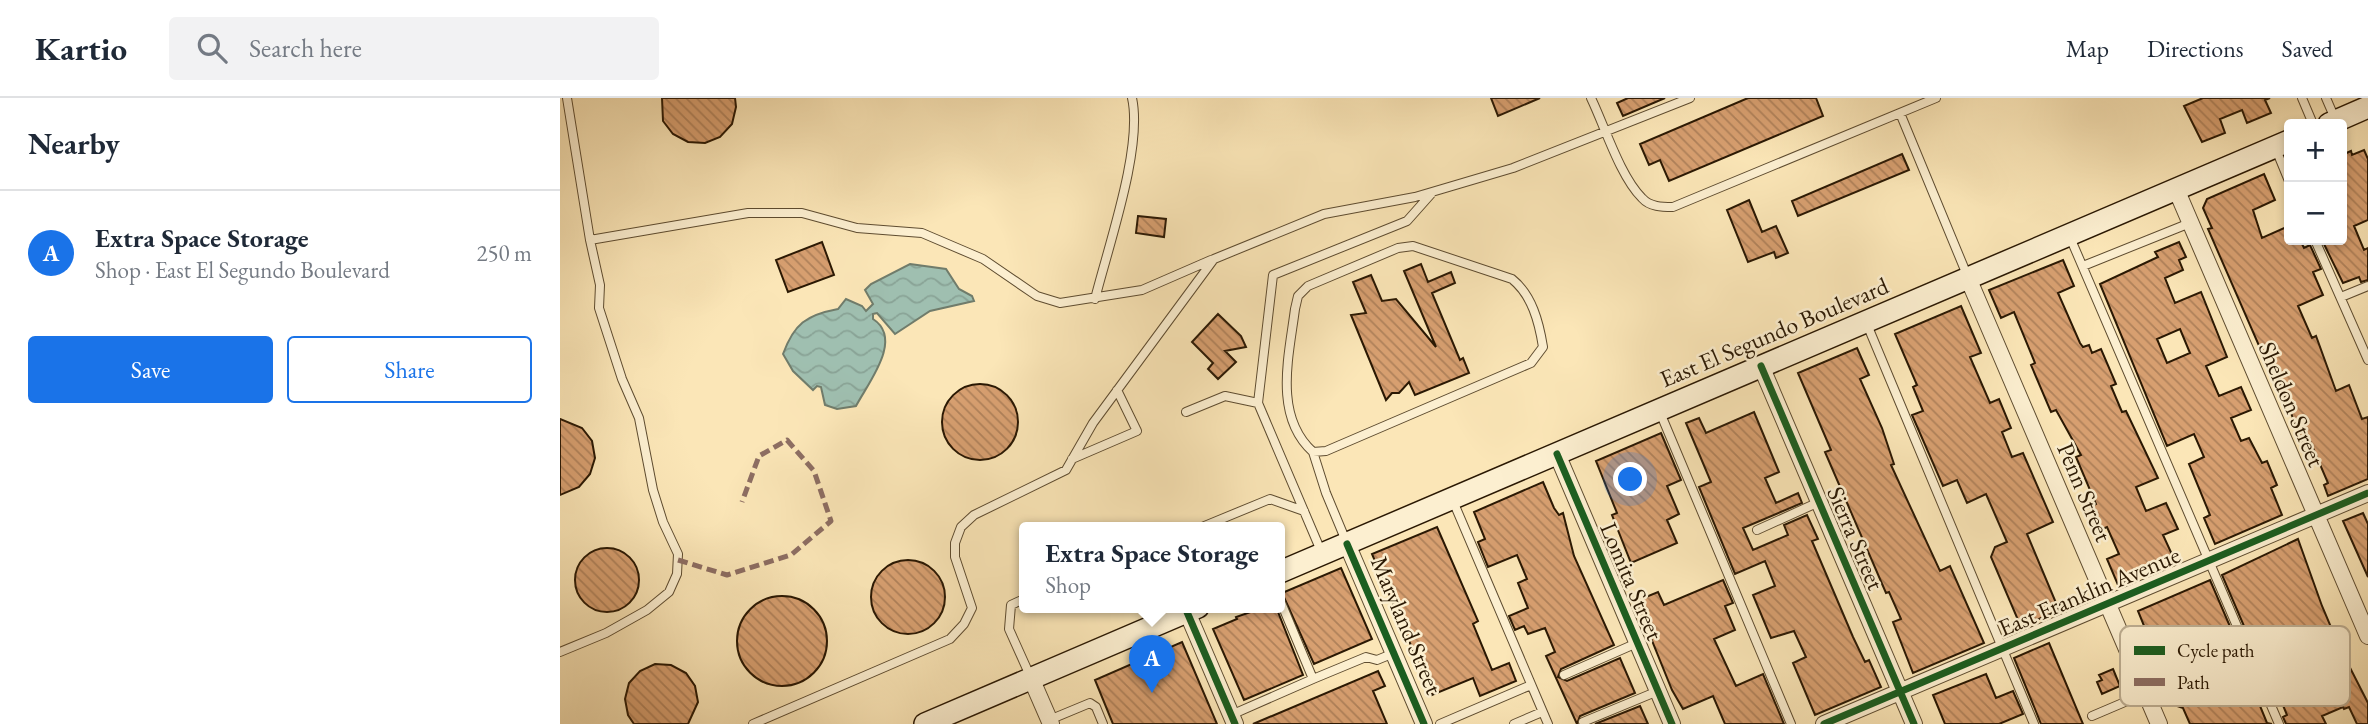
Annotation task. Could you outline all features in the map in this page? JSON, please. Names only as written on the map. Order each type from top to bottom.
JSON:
[{"type":"main road","points":[[2342,119],[2368,107]]},
{"type":"main road","name":"East El Segundo Boulevard","points":[[1285,570],[2282,144]]},
{"type":"main road","points":[[932,723],[1185,613]]},
{"type":"street","name":"Sheldon Street","points":[[2176,190],[2368,636]]},
{"type":"street","name":"Penn Street","points":[[1968,278],[2120,633]]},
{"type":"street","name":"Sierra Street","points":[[1761,366],[1914,724]]},
{"type":"street","name":"Lomita Street","points":[[1557,454],[1672,724]]},
{"type":"street","name":"East Franklin Avenue","points":[[1824,724],[2368,493]]},
{"type":"street","name":"Maryland Street","points":[[1347,544],[1424,724]]},
{"type":"street","points":[[1193,613],[1233,719]]},
{"type":"street","points":[[1031,678],[1050,722]]},
{"type":"street","name":"Penn Street","points":[[2151,706],[2159,724]]},
{"type":"lane","points":[[560,652],[606,633],[647,610],[669,592],[677,574],[678,554],[663,522],[653,490],[639,418],[599,308],[600,285],[567,98]]},
{"type":"lane","points":[[1095,299],[1127,169],[1133,132],[1132,98]]},
{"type":"lane","points":[[1591,98],[1629,180],[1643,200],[1657,207],[1673,207],[1936,98]]},
{"type":"lane","points":[[590,240],[748,213],[802,213],[857,228],[922,233],[983,259],[1037,296],[1060,303],[1095,299],[1142,290],[1324,214],[1433,192],[1513,168],[1690,98]]},
{"type":"lane","points":[[2302,98],[2311,119]]},
{"type":"lane","points":[[2326,98],[2332,119]]},
{"type":"lane","points":[[1900,113],[1968,278]]},
{"type":"lane","points":[[1322,554],[1258,403],[1273,275],[1407,221],[1433,192]]},
{"type":"lane","points":[[2083,266],[2190,223]]},
{"type":"lane","points":[[2069,235],[2237,626]]},
{"type":"lane","points":[[2317,245],[2368,360]]},
{"type":"lane","points":[[1313,452],[1325,452],[1531,363],[1543,346],[1540,325],[1522,288],[1511,279],[1413,246],[1398,248],[1308,286],[1298,296],[1285,384],[1291,414],[1305,444],[1313,452],[1325,493],[1347,544]]},
{"type":"lane","points":[[752,724],[950,639],[964,624],[972,608],[955,557],[955,543],[961,527],[974,515],[1066,470],[1093,423],[1214,259]]},
{"type":"lane","points":[[2341,297],[2368,285]]},
{"type":"lane","points":[[1866,322],[2034,724]]},
{"type":"lane","points":[[1072,460],[1137,431],[1117,390]]},
{"type":"lane","points":[[1186,412],[1225,396],[1258,403]]},
{"type":"lane","points":[[1659,410],[1791,724]]},
{"type":"lane","points":[[1214,522],[1270,499],[1304,511]]},
{"type":"lane","points":[[1452,499],[1548,724]]},
{"type":"lane","points":[[1757,530],[1819,502]]},
{"type":"lane","points":[[1019,601],[1011,605],[1009,629],[1031,678]]},
{"type":"lane","points":[[1285,612],[1313,679]]},
{"type":"lane","points":[[1564,675],[1637,643]]},
{"type":"lane","points":[[1233,719],[1313,679],[1366,657],[1377,660],[1394,653]]},
{"type":"lane","points":[[1440,724],[1531,685]]},
{"type":"lane","points":[[1583,722],[1658,691]]},
{"type":"lane","points":[[1050,722],[1090,703],[1096,707],[1103,724]]},
{"type":"lane","points":[[2092,716],[2120,704]]},
{"type":"lane","points":[[2271,706],[2279,724]]},
{"type":"lane","points":[[1514,724],[1542,712]]},
{"type":"water","points":[[910,264],[946,269],[959,289],[972,296],[974,301],[930,311],[895,334],[877,313],[873,314],[873,319],[882,328],[885,338],[881,361],[875,374],[856,406],[837,409],[825,405],[821,387],[817,386],[813,390],[793,371],[783,354],[792,335],[809,318],[838,309],[846,299],[862,306],[866,311],[873,304],[865,290],[871,284]]},
{"type":"building","points":[[662,98],[735,98],[732,124],[720,137],[705,143],[688,142],[673,134],[663,121]]},
{"type":"building","points":[[1491,98],[1540,98],[1498,116]]},
{"type":"building","points":[[1628,98],[1665,98],[1623,116],[1617,103]]},
{"type":"building","points":[[1748,98],[1816,98],[1823,116],[1669,181],[1660,160],[1649,165],[1640,144]]},
{"type":"building","points":[[2203,98],[2270,98],[2265,100],[2271,113],[2247,123],[2242,110],[2220,119],[2225,133],[2202,142],[2184,106]]},
{"type":"building","points":[[2364,150],[2368,159],[2368,220],[2354,226],[2364,250],[2368,248],[2368,280],[2361,282],[2359,277],[2343,283],[2324,245],[2347,245],[2347,153],[2351,151],[2352,155]]},
{"type":"building","points":[[1902,154],[1909,170],[1798,216],[1792,201]]},
{"type":"building","points":[[2264,174],[2275,200],[2253,210],[2262,238],[2284,228],[2284,245],[2302,245],[2304,248],[2310,245],[2321,269],[2313,272],[2323,295],[2298,306],[2312,338],[2316,336],[2336,391],[2349,385],[2362,419],[2368,417],[2368,479],[2328,496],[2324,485],[2328,483],[2310,441],[2303,444],[2275,372],[2270,363],[2267,364],[2208,229],[2212,228],[2203,208],[2207,199]]},
{"type":"building","points":[[1749,200],[1762,232],[1776,226],[1788,253],[1776,258],[1774,252],[1748,262],[1727,210]]},
{"type":"building","points":[[1138,216],[1166,219],[1164,237],[1136,233]]},
{"type":"building","points":[[822,242],[834,275],[788,292],[776,260]]},
{"type":"building","points":[[2179,242],[2186,257],[2179,260],[2183,270],[2165,278],[2175,303],[2201,292],[2227,357],[2206,366],[2219,396],[2241,387],[2251,410],[2231,418],[2241,441],[2249,438],[2262,463],[2267,461],[2277,485],[2271,488],[2282,515],[2215,544],[2204,518],[2210,515],[2189,464],[2204,457],[2194,434],[2167,446],[2100,284],[2158,257],[2155,252]],"holes":[[[2180,329],[2190,353],[2167,363],[2157,339]]]},
{"type":"building","points":[[2063,260],[2074,286],[2058,293],[2083,347],[2089,345],[2092,353],[2101,349],[2116,384],[2111,386],[2122,412],[2126,411],[2158,478],[2136,487],[2146,511],[2166,503],[2178,529],[2163,535],[2175,561],[2118,585],[2107,559],[2119,554],[2107,527],[2100,530],[2090,507],[2096,504],[2076,457],[2081,455],[2056,410],[2051,412],[2031,365],[2035,363],[2014,312],[2001,318],[1989,290]]},
{"type":"building","points":[[1421,264],[1428,282],[1451,272],[1455,283],[1432,293],[1460,360],[1463,358],[1469,373],[1415,395],[1409,382],[1399,393],[1392,393],[1386,400],[1351,315],[1366,313],[1353,282],[1371,275],[1382,301],[1396,299],[1436,347],[1404,271]]},
{"type":"building","points":[[1961,306],[1981,353],[1970,357],[1990,403],[1999,399],[2011,428],[2002,432],[2012,457],[2023,453],[2053,522],[2027,534],[2059,610],[2021,627],[1991,557],[1995,547],[2007,542],[1986,494],[1967,503],[1957,480],[1943,486],[1912,415],[1923,411],[1913,387],[1917,385],[1895,334]]},
{"type":"building","points":[[1218,314],[1241,336],[1246,347],[1225,351],[1236,362],[1218,379],[1208,369],[1213,363],[1192,342]]},
{"type":"building","points":[[1857,348],[1869,375],[1860,379],[1882,428],[1894,464],[1891,465],[1940,571],[1950,566],[1984,643],[1913,673],[1893,622],[1901,619],[1889,592],[1886,593],[1825,452],[1831,450],[1798,373]]},
{"type":"building","points":[[988,384],[1001,390],[1012,401],[1018,414],[1016,437],[1001,454],[988,460],[972,460],[959,454],[944,437],[942,414],[948,401],[965,386]]},
{"type":"building","points":[[1754,412],[1779,472],[1765,478],[1776,503],[1798,493],[1802,503],[1743,528],[1753,550],[1788,535],[1784,525],[1807,515],[1818,539],[1812,541],[1853,637],[1865,662],[1869,660],[1881,687],[1815,715],[1793,663],[1806,657],[1794,631],[1771,638],[1753,595],[1775,586],[1765,561],[1735,574],[1699,487],[1711,482],[1686,423],[1699,418],[1706,433]]},
{"type":"building","points":[[560,419],[582,428],[592,441],[595,458],[590,474],[579,487],[560,495]]},
{"type":"building","points":[[1661,433],[1681,480],[1667,486],[1679,514],[1667,520],[1677,543],[1631,563],[1612,515],[1617,513],[1596,461]]},
{"type":"building","points":[[1543,482],[1554,508],[1559,515],[1563,513],[1574,556],[1614,645],[1561,669],[1558,677],[1567,681],[1620,658],[1635,693],[1580,716],[1577,724],[1546,656],[1555,652],[1545,628],[1528,634],[1524,626],[1515,630],[1509,616],[1528,608],[1518,583],[1527,579],[1517,555],[1488,567],[1478,542],[1485,539],[1474,512]]},
{"type":"building","points":[[2363,513],[2368,524],[2368,577],[2343,521]]},
{"type":"building","points":[[1437,527],[1478,621],[1473,624],[1492,670],[1509,663],[1516,681],[1480,696],[1473,678],[1432,695],[1372,554]]},
{"type":"building","points":[[2298,539],[2330,626],[2244,626],[2222,575]]},
{"type":"building","points":[[607,548],[630,557],[639,580],[630,603],[607,612],[584,603],[575,580],[584,557]]},
{"type":"building","points":[[908,560],[922,563],[934,571],[942,583],[945,597],[942,611],[934,623],[922,631],[908,634],[894,631],[882,623],[874,611],[871,597],[874,583],[882,571],[894,563]]},
{"type":"building","points":[[1341,568],[1372,639],[1314,664],[1285,600],[1285,592]]},
{"type":"building","points":[[1723,580],[1733,603],[1725,606],[1735,630],[1714,639],[1736,686],[1763,674],[1784,724],[1725,724],[1713,696],[1683,709],[1672,690],[1636,601],[1658,592],[1664,605]]},
{"type":"building","points":[[2210,580],[2230,626],[2144,626],[2138,611]]},
{"type":"building","points":[[782,596],[799,599],[814,609],[824,624],[827,641],[824,658],[814,673],[799,683],[782,686],[765,683],[750,673],[740,658],[737,641],[740,624],[750,609],[765,599]]},
{"type":"building","points":[[1248,613],[1278,613],[1303,675],[1244,700],[1213,629],[1237,619],[1236,617]]},
{"type":"building","points":[[1182,642],[1217,724],[1113,724],[1095,680]]},
{"type":"building","points":[[2049,643],[2083,724],[2041,724],[2014,658]]},
{"type":"building","points":[[655,664],[671,665],[686,673],[695,686],[698,702],[688,724],[634,724],[628,715],[625,699],[629,683],[640,671]]},
{"type":"building","points":[[2350,668],[2368,703],[2368,724],[2357,724],[2349,707],[2322,716],[2326,724],[2286,724],[2283,717],[2287,715],[2283,706],[2350,706]]},
{"type":"building","points":[[2113,669],[2120,686],[2102,694],[2097,682],[2102,680],[2099,675]]},
{"type":"building","points":[[1378,671],[1385,686],[1373,691],[1387,724],[1253,724]]},
{"type":"building","points":[[1986,674],[1996,698],[2013,691],[2023,714],[1999,724],[1945,724],[1933,695]]},
{"type":"building","points":[[1640,706],[1648,724],[1595,724]]},
{"type":"building","points":[[2177,706],[2260,706],[2267,723],[2272,724],[2190,724],[2183,708]]},
{"type":"marked path","points":[[678,560],[727,575],[791,555],[831,521],[814,471],[787,440],[759,456],[742,502]]},
{"type":"cycle path","points":[[1761,366],[1914,724]]},
{"type":"cycle path","points":[[1557,454],[1672,724]]},
{"type":"cycle path","points":[[1824,724],[2368,493]]},
{"type":"cycle path","points":[[1347,544],[1424,724]]},
{"type":"cycle path","points":[[1187,613],[1235,724]]},
{"type":"place","name":"Extra Space Storage","points":[[1152,693]]}]
